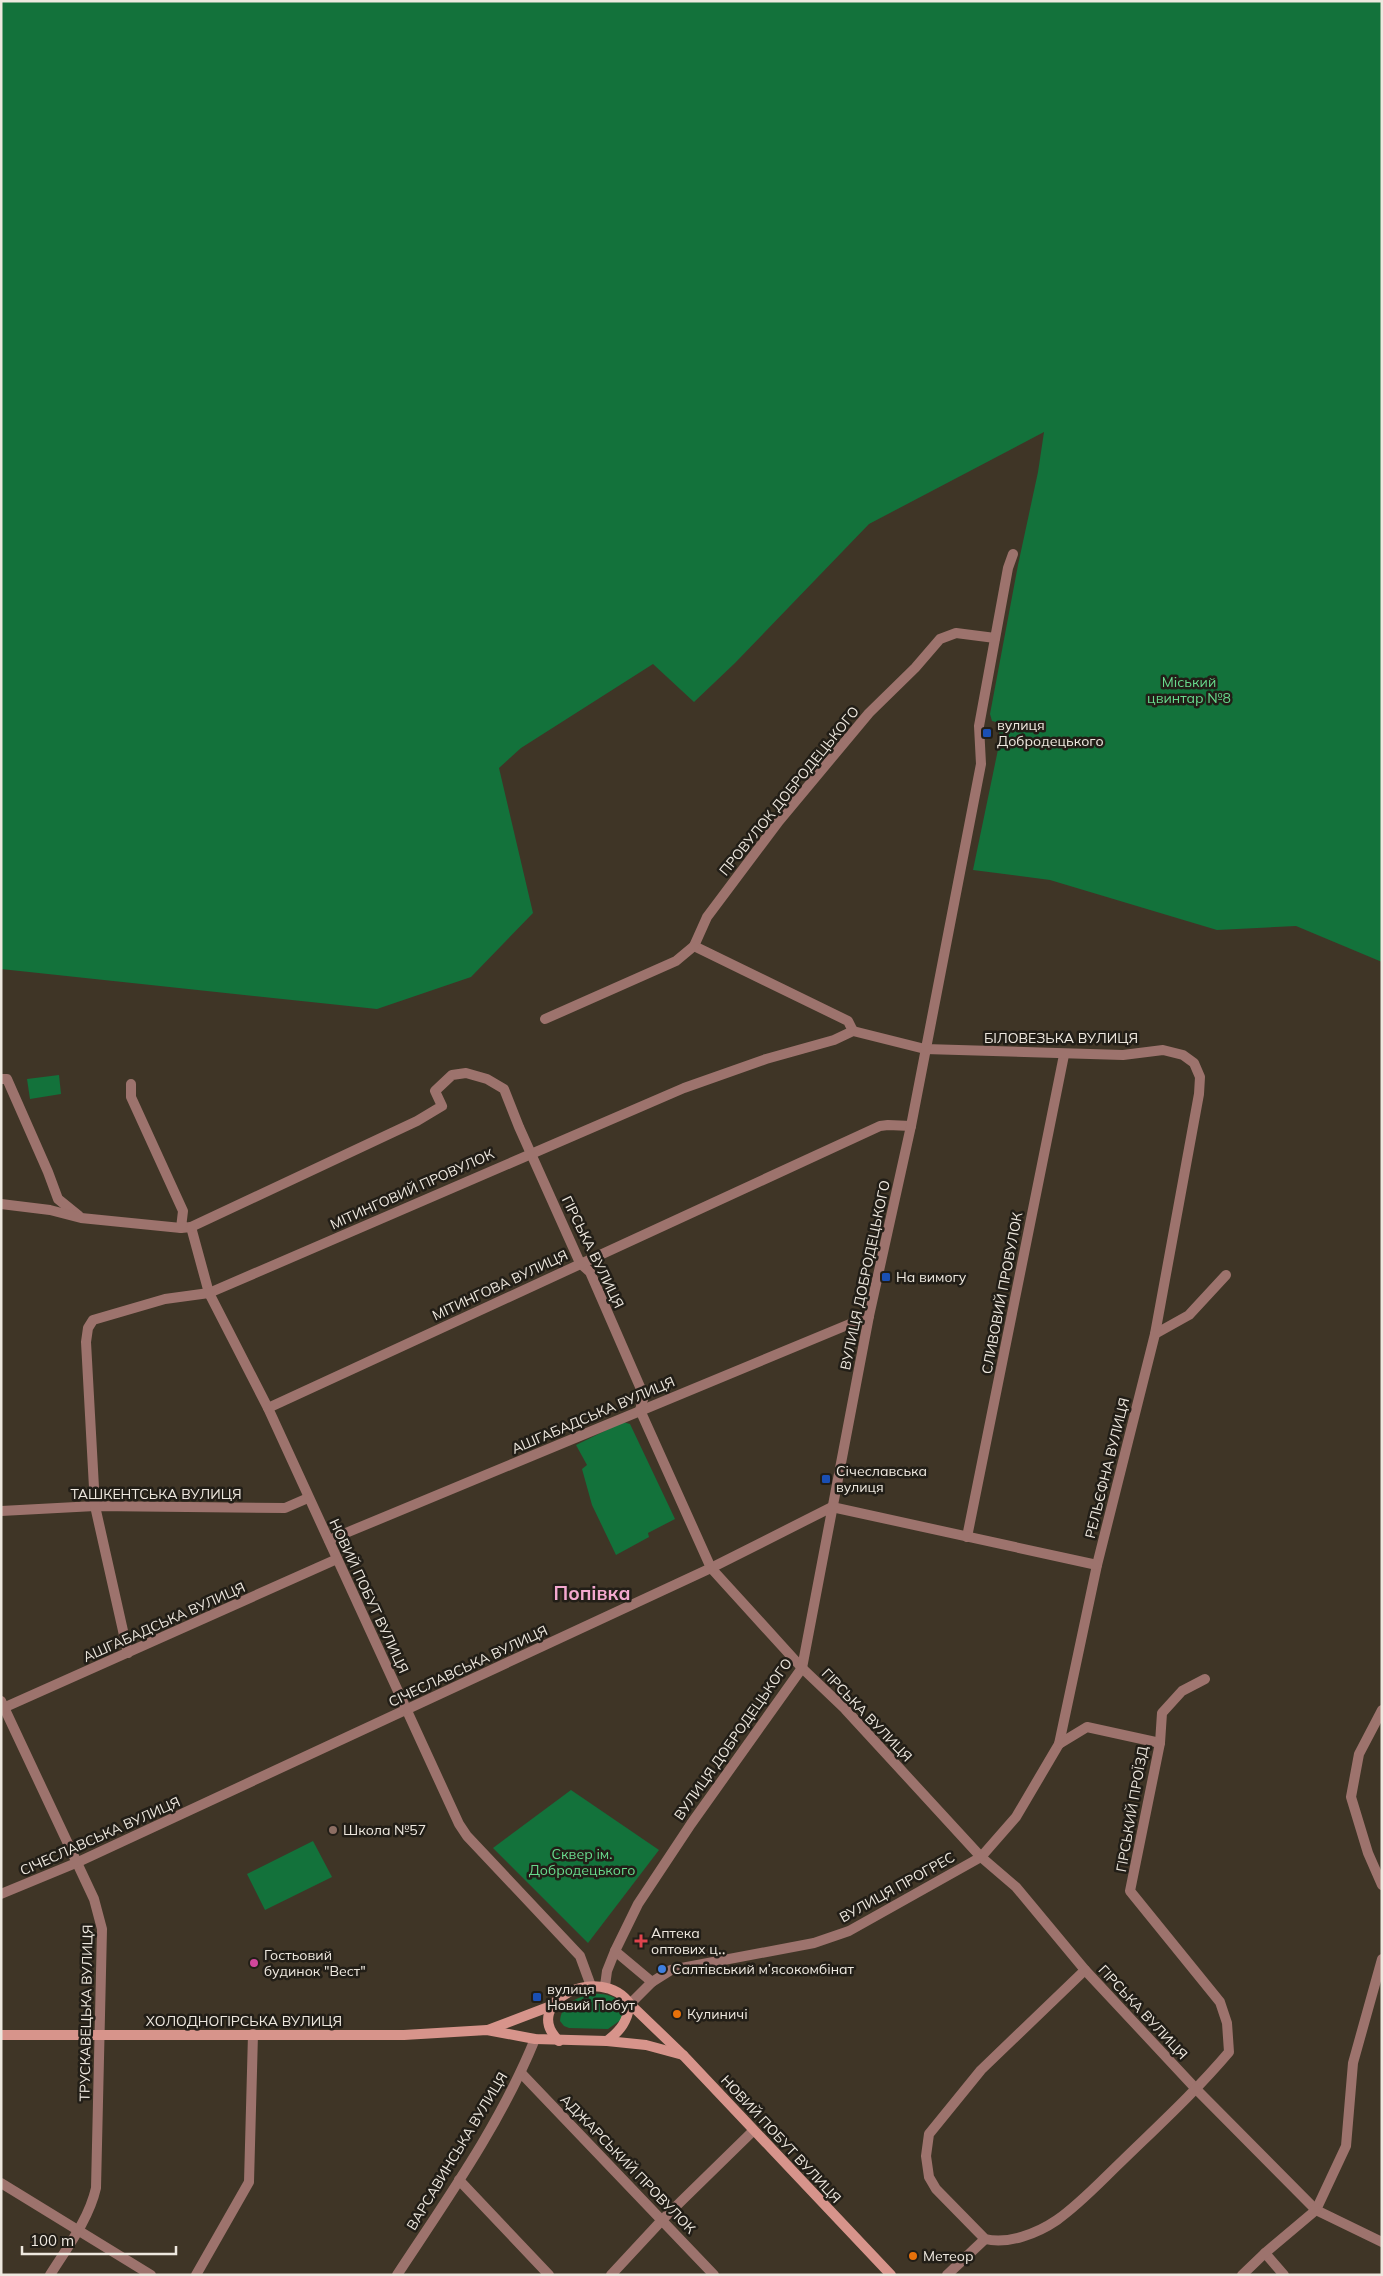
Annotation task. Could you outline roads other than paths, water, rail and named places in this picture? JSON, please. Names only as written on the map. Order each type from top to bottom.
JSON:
[{"type":"main road","points":[[605,1986],[591,1986],[570,1992],[551,2006],[548,2015],[549,2029],[559,2041],[606,2040],[646,2045],[683,2055]]},
{"type":"main road","name":"НОВИЙ ПОБУТ ВУЛИЦЯ","points":[[605,1986],[624,1996],[683,2055],[891,2275]]},
{"type":"main road","points":[[606,2040],[619,2032],[628,2019],[630,2004]]},
{"type":"main road","name":"ХОЛОДНОГІРСЬКА ВУЛИЦЯ","points":[[487,2030],[551,2006]]},
{"type":"main road","name":"ХОЛОДНОГІРСЬКА ВУЛИЦЯ","points":[[1,2035],[404,2034],[487,2030],[535,2039],[559,2041]]},
{"type":"street","name":"ВУЛИЦЯ ДОБРОДЕЦЬКОГО","points":[[605,1986],[607,1971],[615,1950],[638,1904],[687,1830],[802,1668],[869,1316],[911,1126],[981,764],[979,726],[1008,568],[1013,554]]},
{"type":"street","name":"ПРОВУЛОК ДОБРОДЕЦЬКОГО","points":[[694,946],[707,918],[779,821],[869,713],[915,668],[940,639],[956,633],[995,638]]},
{"type":"street","points":[[545,1019],[676,962],[694,946],[848,1021],[853,1031]]},
{"type":"street","name":"БІЛОВЕЗЬКА ВУЛИЦЯ","points":[[853,1031],[925,1050],[1064,1055],[1123,1055],[1163,1050],[1183,1054],[1194,1063]]},
{"type":"street","name":"МІТИНГОВИЙ ПРОВУЛОК","points":[[95,1506],[86,1342],[88,1328],[93,1320],[164,1299],[209,1293],[684,1088],[766,1059],[834,1040],[853,1031]]},
{"type":"street","name":"СЛИВОВИЙ ПРОВУЛОК","points":[[967,1537],[1064,1055]]},
{"type":"street","name":"РЕЛЬЄФНА ВУЛИЦЯ","points":[[981,1857],[1016,1817],[1059,1744],[1097,1565],[1155,1334],[1198,1094],[1200,1077],[1194,1063]]},
{"type":"street","name":"ГІРСЬКА ВУЛИЦЯ","points":[[186,1228],[417,1121],[442,1106],[435,1091],[452,1075],[466,1073],[487,1079],[504,1089],[530,1153],[580,1263],[590,1272],[644,1396],[640,1410],[711,1568],[802,1668],[845,1709],[981,1857],[1016,1887],[1085,1970],[1196,2090],[1316,2210],[1382,2242]]},
{"type":"street","points":[[1,1079],[7,1079],[58,1199],[81,1218]]},
{"type":"street","name":"НОВИЙ ПОБУТ ВУЛИЦЯ","points":[[131,1084],[130,1097],[183,1211],[186,1228],[209,1293],[268,1408],[463,1830],[580,1956],[591,1986]]},
{"type":"street","name":"МІТИНГОВА ВУЛИЦЯ","points":[[268,1408],[880,1126],[911,1126]]},
{"type":"street","points":[[1,1204],[50,1210],[81,1218],[186,1228]]},
{"type":"street","points":[[1155,1334],[1189,1316],[1226,1275]]},
{"type":"street","name":"АШГАБАДСЬКА ВУЛИЦЯ","points":[[328,1540],[869,1316]]},
{"type":"street","name":"ТАШКЕНТСЬКА ВУЛИЦЯ","points":[[1,1511],[95,1506],[285,1508],[308,1498]]},
{"type":"street","points":[[95,1506],[128,1654]]},
{"type":"street","points":[[832,1507],[1097,1565]]},
{"type":"street","name":"СІЧЕСЛАВСЬКА ВУЛИЦЯ","points":[[1,1894],[76,1863],[711,1568],[832,1507]]},
{"type":"street","name":"АШГАБАДСЬКА ВУЛИЦЯ","points":[[2,1706],[128,1654],[337,1559]]},
{"type":"street","points":[[1160,1743],[1162,1713],[1182,1691],[1205,1679]]},
{"type":"street","name":"ТРУСКАВЕЦЬКА ВУЛИЦЯ","points":[[2,1706],[94,1899],[102,1929],[96,2188],[94,2199],[79,2229],[50,2275]]},
{"type":"street","points":[[1382,1710],[1359,1754],[1350,1797],[1368,1853],[1382,1885]]},
{"type":"street","name":"ГІРСЬКИЙ ПРОЇЗД","points":[[1059,1744],[1087,1727],[1160,1743],[1130,1891],[1220,2002],[1227,2023],[1230,2052],[1196,2090]]},
{"type":"street","name":"ВУЛИЦЯ ПРОГРЕС","points":[[630,2004],[652,1982],[671,1970],[814,1943],[849,1931],[981,1857]]},
{"type":"street","points":[[615,1950],[652,1982]]},
{"type":"street","points":[[1242,2275],[1316,2210],[1346,2146],[1353,2063],[1382,1959]]},
{"type":"street","points":[[1085,1970],[981,2070],[929,2134],[926,2156],[929,2177],[936,2189],[985,2239],[995,2242],[1028,2235],[1056,2221],[1082,2199],[1196,2090]]},
{"type":"street","points":[[196,2275],[249,2182],[253,2034]]},
{"type":"street","name":"ВАРСАВИНСЬКА ВУЛИЦЯ","points":[[397,2275],[459,2180],[521,2073],[535,2039]]},
{"type":"street","name":"АДЖАРСЬКИЙ ПРОВУЛОК","points":[[521,2073],[663,2219],[714,2275]]},
{"type":"street","points":[[611,2275],[663,2219],[753,2131]]},
{"type":"street","points":[[459,2180],[549,2275]]},
{"type":"street","points":[[1,2183],[79,2229],[151,2275]]},
{"type":"street","points":[[947,2275],[985,2239]]},
{"type":"street","points":[[1265,2253],[1284,2275]]},
{"type":"place","name":"вулиця Добродецького","points":[[987,733]]},
{"type":"place","name":"На вимогу","points":[[886,1277]]},
{"type":"place","name":"Січеславська вулиця","points":[[826,1479]]},
{"type":"place","name":"Школа №57","points":[[333,1830]]},
{"type":"place","name":"Аптека оптових ц‥","points":[[641,1941]]},
{"type":"place","name":"Гостьовий будинок \"Вест\"","points":[[254,1963]]},
{"type":"place","name":"Салтівський м’ясокомбінат","points":[[662,1969]]},
{"type":"place","name":"вулиця Новий Побут","points":[[537,1997]]},
{"type":"place","name":"Кулиничі","points":[[677,2014]]},
{"type":"place","name":"Метеор","points":[[913,2256]]},
{"type":"district","name":"Попівка","points":[[592,1593]]},
{"type":"park label","name":"Міський цвинтар №8","points":[[1189,690]]},
{"type":"park label","name":"Сквер ім. Добродецького","points":[[582,1862]]}]
